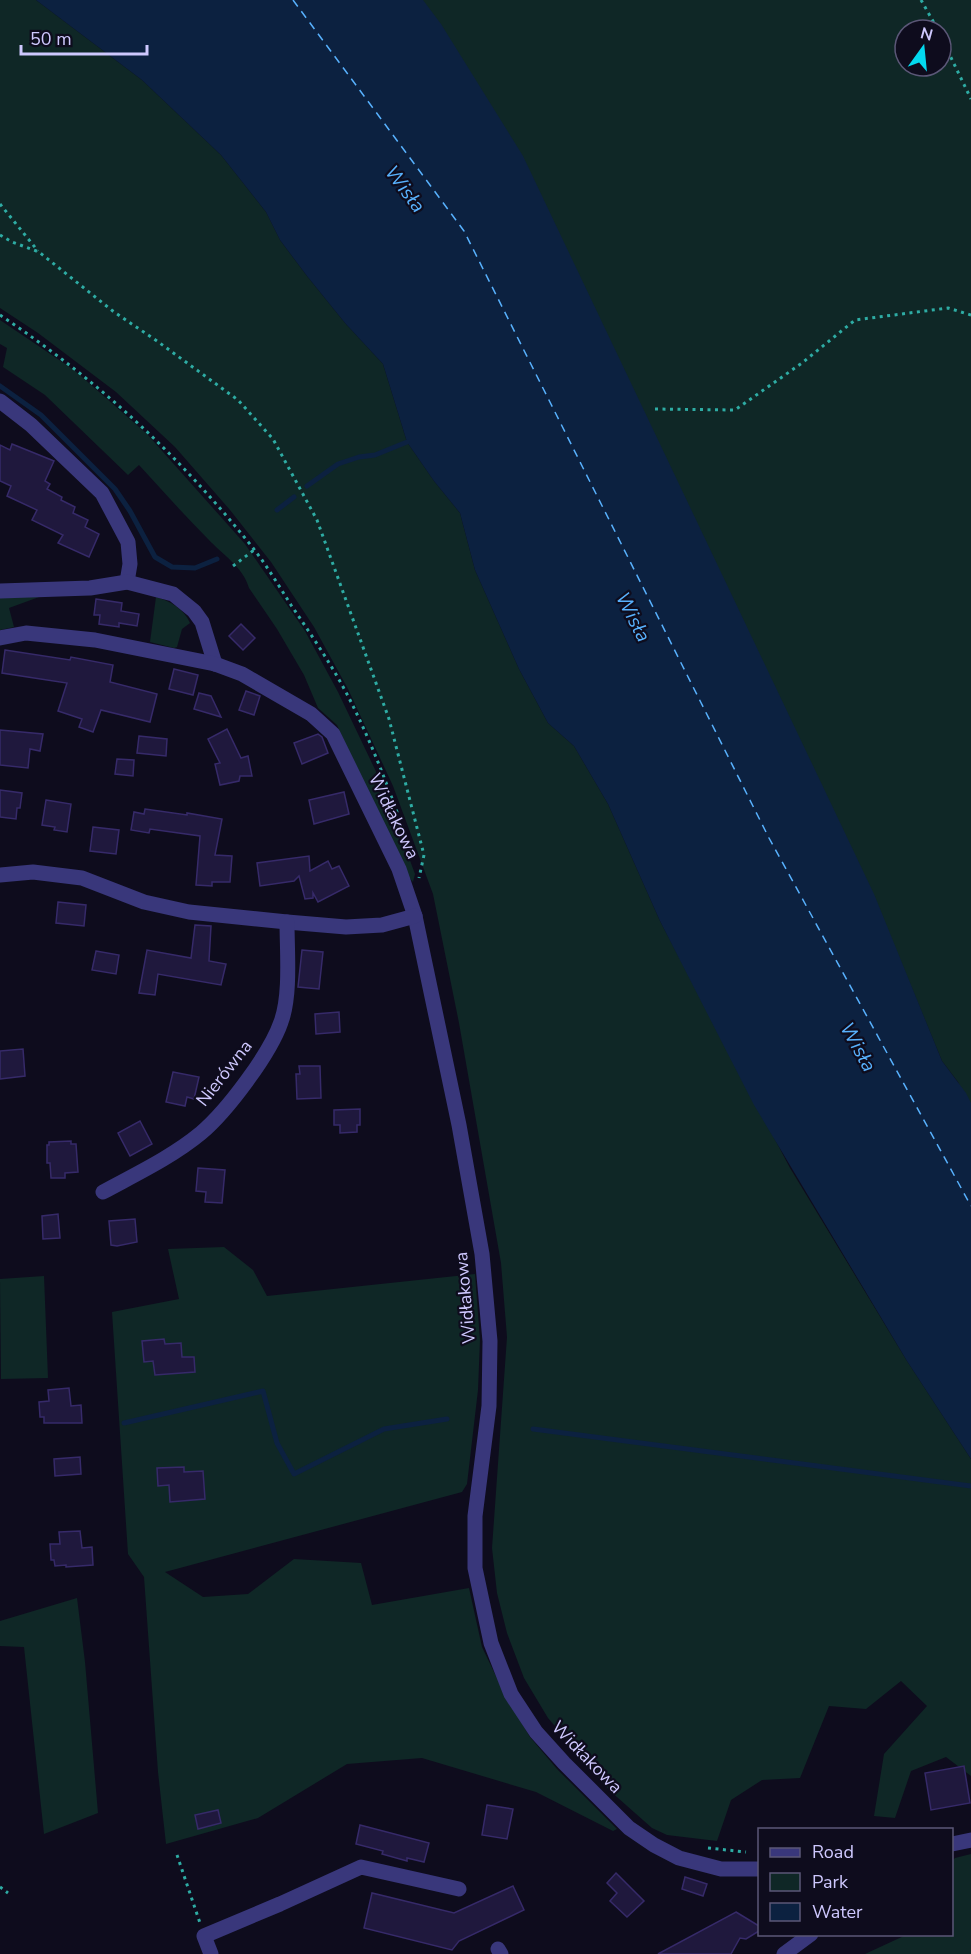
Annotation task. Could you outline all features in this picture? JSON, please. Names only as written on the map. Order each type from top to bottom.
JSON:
[{"type":"street","points":[[0,401],[31,425],[102,493],[128,542],[130,564],[126,582]]},
{"type":"street","points":[[0,591],[90,588],[126,582],[173,594],[194,611],[205,628],[215,664]]},
{"type":"street","name":"Widłakowa","points":[[0,638],[26,633],[95,640],[215,664],[249,678],[311,714],[333,734],[399,869],[415,916],[459,1125],[482,1254],[490,1341],[489,1406],[475,1516],[475,1568],[491,1643],[511,1694],[536,1732],[596,1797],[629,1828],[679,1858],[721,1869],[758,1869]]},
{"type":"street","points":[[0,875],[33,872],[82,878],[144,902],[189,912],[287,922],[346,927],[382,925],[415,916]]},
{"type":"street","name":"Nierówna","points":[[103,1192],[158,1162],[201,1132],[234,1096],[264,1056],[282,1022],[287,984],[287,922]]},
{"type":"street","points":[[953,1844],[971,1840]]},
{"type":"street","points":[[211,1954],[204,1936],[280,1905],[361,1867],[459,1889]]},
{"type":"street","points":[[784,1954],[810,1936]]},
{"type":"path","points":[[921,0],[931,18]]},
{"type":"path","points":[[953,62],[971,99]]},
{"type":"path","points":[[0,204],[39,252],[114,312],[238,400],[273,439],[317,520],[389,719],[424,855],[419,878]]},
{"type":"path","points":[[0,235],[39,252]]},
{"type":"path","points":[[655,409],[735,410],[802,363],[855,320],[948,308],[971,315]]},
{"type":"path","points":[[0,315],[50,349],[118,403],[192,476],[254,550],[313,637],[350,701],[389,788],[423,888]]},
{"type":"path","points":[[233,566],[254,550]]},
{"type":"path","points":[[699,1847],[749,1852]]},
{"type":"path","points":[[177,1855],[204,1936]]},
{"type":"path","points":[[0,1887],[8,1893]]},
{"type":"green space","points":[[0,0],[36,0],[142,80],[221,155],[266,212],[280,240],[307,276],[345,323],[383,364],[407,442],[460,513],[475,570],[519,669],[548,723],[574,746],[608,804],[660,921],[790,1168],[907,1361],[971,1459],[971,1776],[946,1757],[911,1771],[895,1818],[874,1816],[884,1754],[927,1706],[901,1681],[866,1709],[829,1706],[800,1778],[762,1780],[731,1800],[717,1841],[667,1835],[652,1828],[609,1790],[548,1718],[524,1678],[507,1633],[497,1593],[492,1548],[507,1337],[501,1263],[459,1023],[433,894],[393,786],[348,689],[314,627],[271,562],[230,510],[175,447],[116,392],[38,333],[0,308]]},
{"type":"green space","points":[[418,0],[971,0],[971,1110],[958,1082],[942,1061],[899,957]]},
{"type":"green space","points":[[0,320],[74,370],[147,434],[245,544],[305,631],[338,692],[381,782],[415,874],[413,882],[404,872],[337,725],[318,708],[304,675],[242,574],[139,465],[128,475],[45,395],[3,367],[7,348],[0,344]]},
{"type":"green space","points":[[50,593],[9,608],[14,627],[0,630],[0,594]]},
{"type":"green space","points":[[156,597],[176,606],[190,623],[182,629],[177,647],[150,642]]},
{"type":"green space","points":[[224,1247],[253,1270],[267,1296],[475,1274],[480,1340],[478,1390],[467,1484],[462,1492],[165,1572],[203,1597],[248,1594],[294,1559],[361,1563],[372,1605],[469,1588],[482,1647],[506,1697],[530,1737],[557,1769],[617,1829],[613,1831],[536,1792],[422,1758],[347,1764],[258,1818],[166,1844],[158,1772],[144,1577],[128,1554],[112,1312],[179,1299],[168,1249]]},
{"type":"green space","points":[[44,1276],[48,1378],[1,1379],[0,1279]]},
{"type":"green space","points":[[77,1598],[98,1813],[44,1834],[24,1647],[0,1646],[0,1621]]},
{"type":"green space","points":[[971,1854],[971,1954],[865,1954],[904,1936],[953,1936],[953,1860]]},
{"type":"water","name":"Wisła","points":[[36,0],[423,0],[441,24],[523,156],[874,894],[942,1061],[971,1103],[971,1459],[907,1361],[754,1105],[660,921],[608,804],[574,746],[548,723],[519,669],[475,570],[460,513],[407,442],[383,364],[345,323],[307,276],[280,240],[266,212],[221,155],[142,80]]},
{"type":"building","points":[[12,444],[54,461],[45,481],[50,484],[47,489],[75,507],[73,513],[88,520],[85,527],[99,534],[89,557],[58,543],[63,535],[32,520],[37,510],[7,496],[11,486],[0,481],[0,445],[10,450]]},
{"type":"building","points":[[96,599],[122,603],[121,611],[139,614],[137,626],[119,623],[119,627],[99,624],[100,615],[94,615]]},
{"type":"building","points":[[241,624],[255,638],[243,650],[229,636]]},
{"type":"building","points":[[5,650],[70,660],[71,657],[113,665],[110,682],[157,694],[150,722],[101,710],[93,732],[79,727],[82,719],[58,711],[67,683],[2,673]]},
{"type":"building","points":[[174,669],[198,675],[193,695],[169,689]]},
{"type":"building","points":[[246,691],[260,696],[254,715],[239,710]]},
{"type":"building","points":[[199,693],[211,696],[221,717],[194,709]]},
{"type":"building","points":[[227,729],[241,758],[248,756],[252,776],[240,776],[239,781],[220,785],[215,764],[220,763],[208,739]]},
{"type":"building","points":[[0,730],[43,734],[40,751],[30,749],[28,768],[0,765]]},
{"type":"building","points":[[318,734],[322,737],[328,753],[302,764],[294,743]]},
{"type":"building","points":[[139,736],[167,739],[166,756],[137,753]]},
{"type":"building","points":[[117,759],[134,760],[133,776],[115,774]]},
{"type":"building","points":[[0,790],[22,793],[16,819],[0,817]]},
{"type":"building","points":[[344,792],[349,814],[314,824],[309,800]]},
{"type":"building","points":[[46,800],[71,804],[67,832],[42,825]]},
{"type":"building","points":[[145,809],[222,819],[215,855],[232,856],[230,882],[212,882],[212,886],[196,885],[200,836],[150,829],[149,833],[131,830],[134,812],[144,814]]},
{"type":"building","points":[[93,827],[119,830],[116,854],[90,851]]},
{"type":"building","points":[[309,856],[310,871],[328,861],[332,869],[339,866],[349,886],[318,902],[313,893],[313,898],[305,899],[299,876],[294,881],[260,886],[257,863]]},
{"type":"building","points":[[58,902],[86,905],[84,926],[56,923]]},
{"type":"building","points":[[195,925],[211,926],[209,961],[226,964],[221,985],[158,974],[155,995],[139,993],[147,950],[191,958]]},
{"type":"building","points":[[302,950],[323,952],[319,989],[298,987]]},
{"type":"building","points":[[96,951],[119,955],[116,974],[92,970]]},
{"type":"building","points":[[339,1012],[340,1032],[316,1034],[315,1014]]},
{"type":"building","points":[[23,1049],[25,1076],[0,1079],[0,1051]]},
{"type":"building","points":[[299,1066],[320,1066],[321,1098],[297,1099],[296,1074],[300,1074]]},
{"type":"building","points":[[173,1072],[199,1077],[194,1099],[187,1097],[185,1106],[166,1102]]},
{"type":"building","points":[[360,1109],[360,1125],[357,1125],[357,1132],[340,1133],[340,1125],[334,1125],[334,1110]]},
{"type":"building","points":[[140,1121],[152,1144],[130,1156],[118,1133]]},
{"type":"building","points":[[71,1141],[71,1144],[76,1144],[78,1172],[65,1173],[65,1178],[51,1178],[50,1163],[47,1163],[47,1145],[49,1142]]},
{"type":"building","points":[[198,1168],[225,1170],[222,1203],[205,1202],[206,1192],[196,1191]]},
{"type":"building","points":[[58,1214],[60,1238],[43,1239],[42,1216]]},
{"type":"building","points":[[135,1219],[137,1242],[111,1245],[109,1221]]},
{"type":"building","points":[[164,1339],[165,1344],[181,1343],[182,1357],[194,1357],[195,1372],[155,1375],[153,1361],[144,1362],[142,1341]]},
{"type":"building","points":[[69,1388],[71,1406],[81,1405],[82,1423],[44,1423],[44,1417],[40,1417],[39,1402],[49,1401],[48,1390]]},
{"type":"building","points":[[80,1457],[81,1474],[55,1476],[54,1459]]},
{"type":"building","points":[[184,1467],[184,1472],[203,1471],[205,1499],[170,1502],[169,1485],[158,1486],[157,1468]]},
{"type":"building","points":[[80,1531],[82,1548],[92,1547],[93,1565],[55,1566],[54,1560],[51,1560],[50,1544],[60,1544],[59,1532]]},
{"type":"building","points":[[964,1766],[970,1803],[931,1810],[925,1773]]},
{"type":"building","points":[[487,1805],[513,1809],[507,1839],[482,1835]]},
{"type":"building","points":[[218,1810],[221,1823],[198,1829],[195,1815]]},
{"type":"building","points":[[360,1825],[429,1843],[424,1862],[407,1858],[407,1861],[382,1854],[383,1851],[356,1844]]},
{"type":"building","points":[[616,1873],[644,1901],[627,1917],[610,1901],[617,1893],[607,1883]]},
{"type":"building","points":[[685,1877],[707,1884],[703,1896],[682,1889]]},
{"type":"building","points":[[513,1886],[524,1910],[459,1941],[452,1950],[364,1928],[372,1893],[454,1913]]},
{"type":"building","points":[[736,1912],[758,1925],[758,1932],[746,1939],[740,1938],[731,1954],[658,1954]]},
{"type":"waterway","points":[[0,386],[41,415],[115,489],[155,557],[172,567],[195,568],[217,559]]},
{"type":"waterway","points":[[307,486],[338,464],[359,457],[375,455],[407,442]]},
{"type":"waterway","points":[[277,510],[294,497]]},
{"type":"waterway","points":[[124,1423],[263,1391],[277,1443],[294,1474],[384,1429],[447,1419]]},
{"type":"waterway","points":[[533,1429],[971,1486]]},
{"type":"ferry route","points":[[293,0],[464,231],[769,838],[971,1206]]}]
